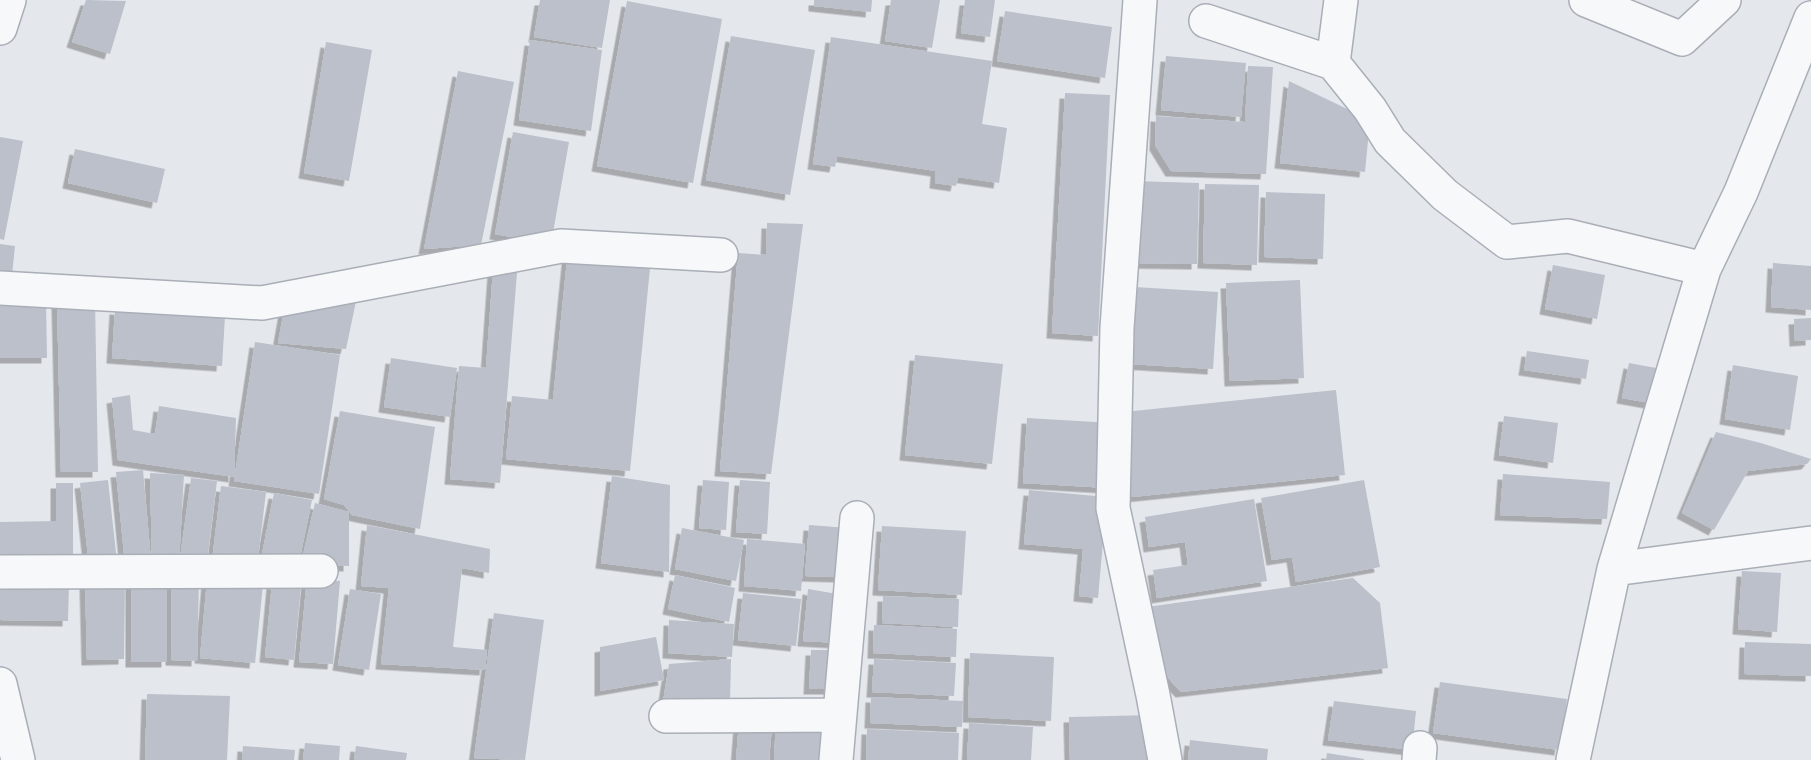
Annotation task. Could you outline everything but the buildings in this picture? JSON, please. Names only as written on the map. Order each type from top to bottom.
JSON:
[{"type":"street","points":[[0,28],[9,0]]},
{"type":"street","points":[[1140,0],[1117,328],[1113,508],[1165,760]]},
{"type":"street","points":[[1333,63],[1341,0]]},
{"type":"street","points":[[1586,0],[1683,39],[1724,0]]},
{"type":"street","points":[[1573,760],[1614,569],[1704,269],[1741,192],[1811,18]]},
{"type":"street","points":[[1206,21],[1333,63],[1370,109],[1390,141],[1445,195],[1507,242],[1568,236],[1704,269]]},
{"type":"street","points":[[0,288],[262,303],[561,246],[721,255]]},
{"type":"street","points":[[836,760],[856,518]]},
{"type":"street","points":[[1614,569],[1811,543]]},
{"type":"street","points":[[0,572],[321,570]]},
{"type":"street","points":[[0,684],[18,760]]},
{"type":"street","points":[[666,717],[840,715]]}]
